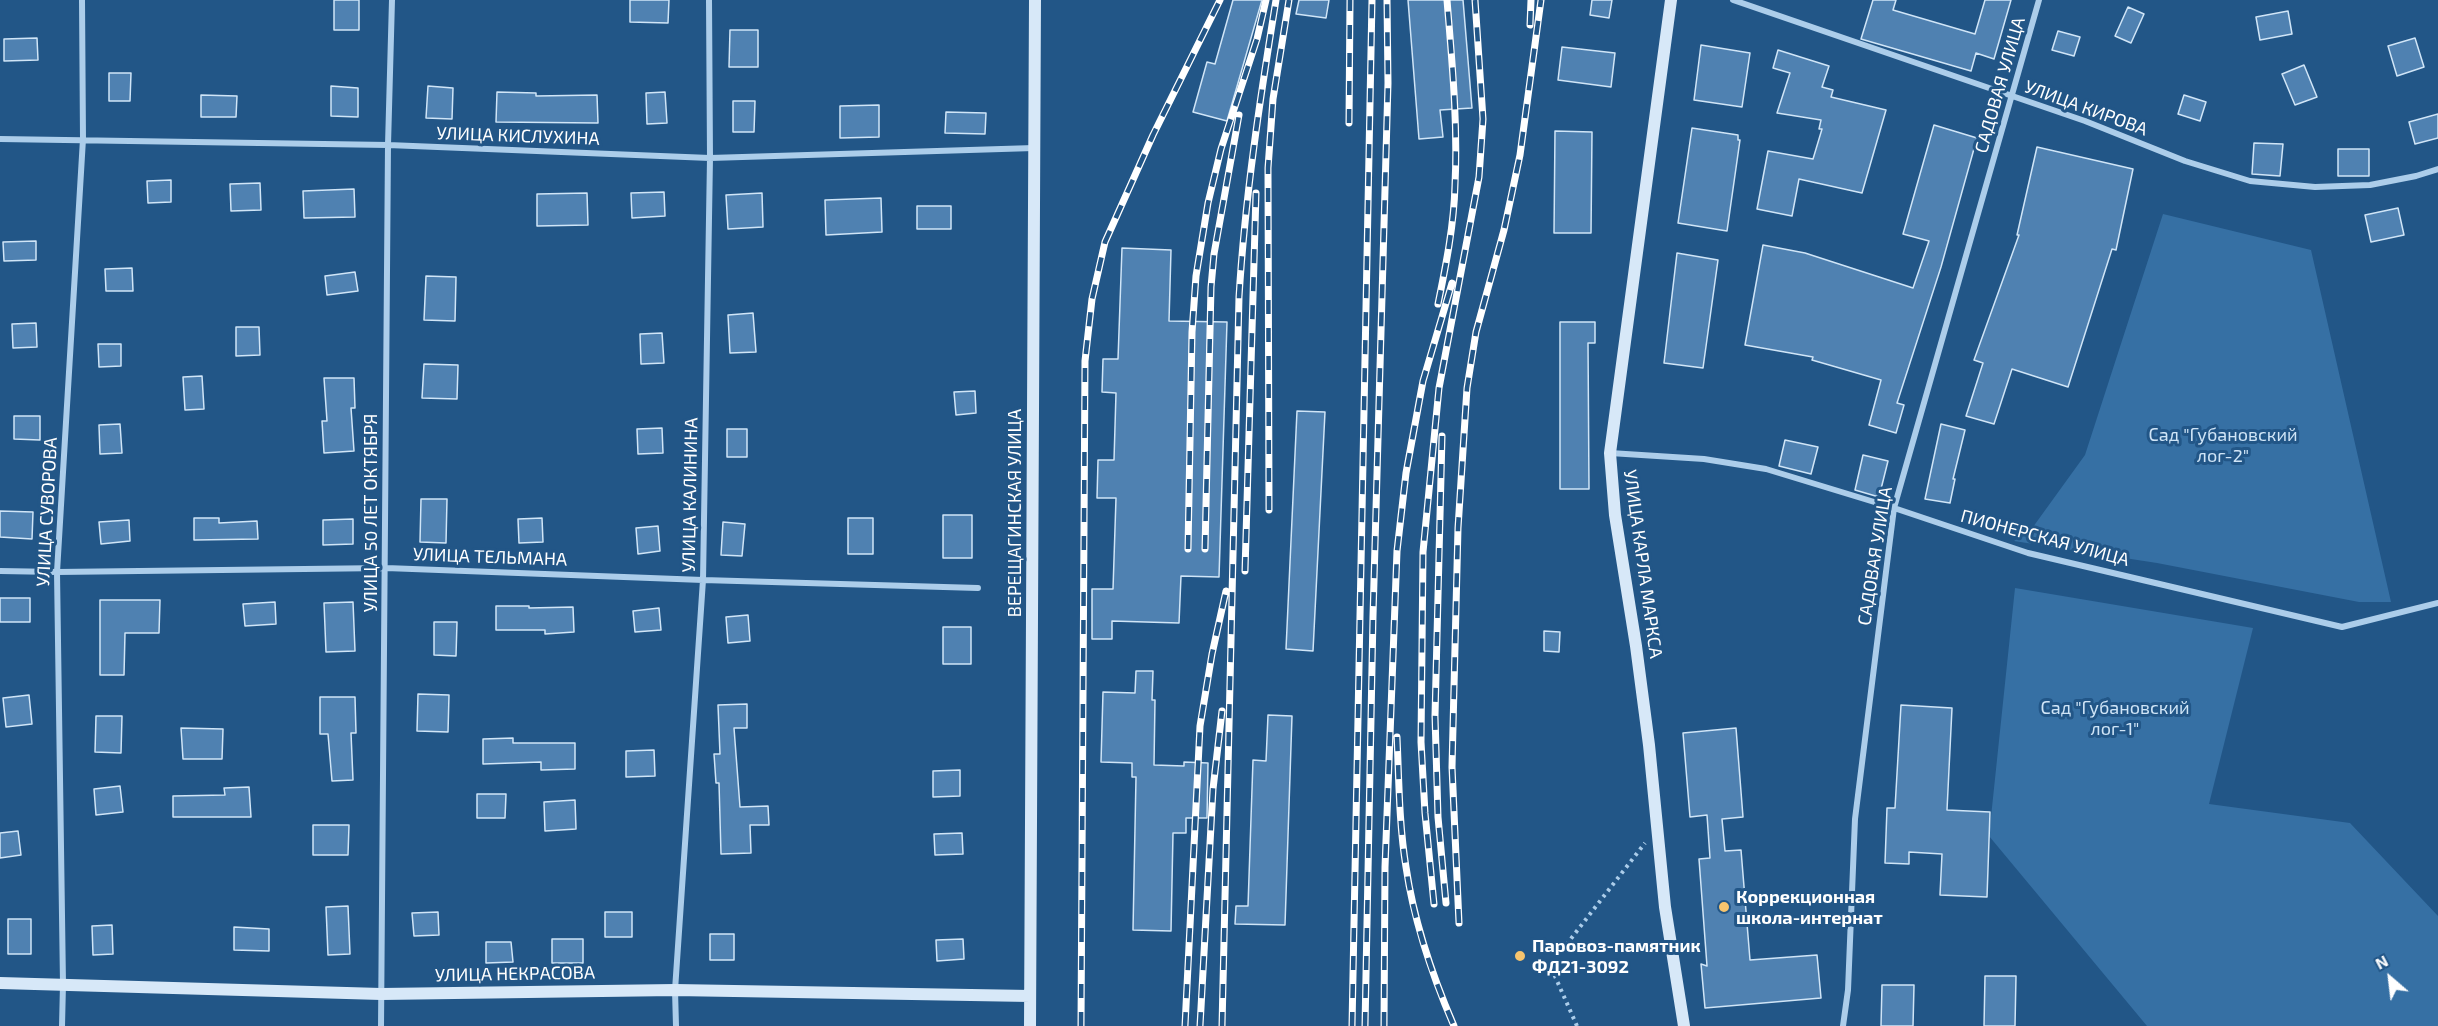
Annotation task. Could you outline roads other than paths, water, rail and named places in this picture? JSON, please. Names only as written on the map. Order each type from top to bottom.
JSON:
[{"type":"main road","name":"ВЕРЕЩАГИНСКАЯ УЛИЦА","points":[[1030,1026],[1035,0]]},
{"type":"main road","name":"УЛИЦА КАРЛА МАРКСА","points":[[1671,0],[1610,453],[1615,515],[1639,668],[1665,907],[1684,1026]]},
{"type":"main road","name":"УЛИЦА НЕКРАСОВА","points":[[0,982],[381,994],[675,990],[1030,996]]},
{"type":"street","name":"УЛИЦА СУВОРОВА","points":[[62,1026],[57,572],[83,139],[82,0]]},
{"type":"street","name":"УЛИЦА 50 ЛЕТ ОКТЯБРЯ","points":[[381,1026],[388,145],[392,0]]},
{"type":"street","name":"УЛИЦА КАЛИНИНА","points":[[676,1026],[675,990],[704,580],[710,158],[709,0]]},
{"type":"street","name":"УЛИЦА КИРОВА","points":[[1733,0],[2085,121],[2185,161],[2250,181],[2315,187],[2370,185],[2438,169]]},
{"type":"street","name":"САДОВАЯ УЛИЦА","points":[[1843,1026],[1848,990],[1855,819],[1894,508],[2039,0]]},
{"type":"street","name":"УЛИЦА КИСЛУХИНА","points":[[0,139],[388,145],[710,158],[1035,148]]},
{"type":"street","name":"ПИОНЕРСКАЯ УЛИЦА","points":[[1610,453],[1704,459],[1766,469],[1894,508],[2028,553],[2342,627],[2438,603]]},
{"type":"street","name":"УЛИЦА ТЕЛЬМАНА","points":[[0,571],[386,568],[978,588]]},
{"type":"railway","points":[[1081,1026],[1085,361],[1092,299],[1105,242],[1153,135],[1220,0]]},
{"type":"railway","points":[[1188,549],[1192,332],[1196,276],[1208,203],[1221,149],[1257,39],[1266,0]]},
{"type":"railway","points":[[1222,1026],[1239,297],[1249,185],[1276,0]]},
{"type":"railway","points":[[1269,510],[1268,168],[1273,99],[1289,0]]},
{"type":"railway","points":[[1349,123],[1350,0]]},
{"type":"railway","points":[[1352,1026],[1372,0]]},
{"type":"railway","points":[[1365,1026],[1373,616],[1388,83],[1387,0]]},
{"type":"railway","points":[[1438,304],[1451,230],[1456,162],[1454,92],[1447,0]]},
{"type":"railway","points":[[1434,904],[1421,742],[1423,552],[1439,388],[1479,177],[1483,119],[1475,0]]},
{"type":"railway","points":[[1530,25],[1531,0]]},
{"type":"railway","points":[[1459,923],[1452,767],[1458,528],[1467,388],[1476,332],[1504,230],[1520,155],[1541,0]]},
{"type":"railway","points":[[1205,549],[1211,287],[1214,254],[1239,115]]},
{"type":"railway","points":[[1245,571],[1256,193]]},
{"type":"railway","points":[[1384,1026],[1385,867],[1397,551],[1406,473],[1423,381],[1452,283]]},
{"type":"railway","points":[[1442,436],[1435,716],[1438,817],[1446,903]]},
{"type":"railway","points":[[1185,1026],[1200,726],[1212,654],[1226,591]]},
{"type":"railway","points":[[1200,1026],[1213,789],[1222,711]]},
{"type":"railway","points":[[1397,737],[1402,835],[1409,888],[1425,948],[1454,1026]]},
{"type":"place","name":"Коррекционная школа-интернат","points":[[1724,907]]},
{"type":"place","name":"Паровоз-памятник ФД21-3092","points":[[1520,956]]},
{"type":"park label","name":"Сад \"Губановский лог-2\"","points":[[2223,445]]},
{"type":"park label","name":"Сад \"Губановский лог-1\"","points":[[2115,718]]}]
